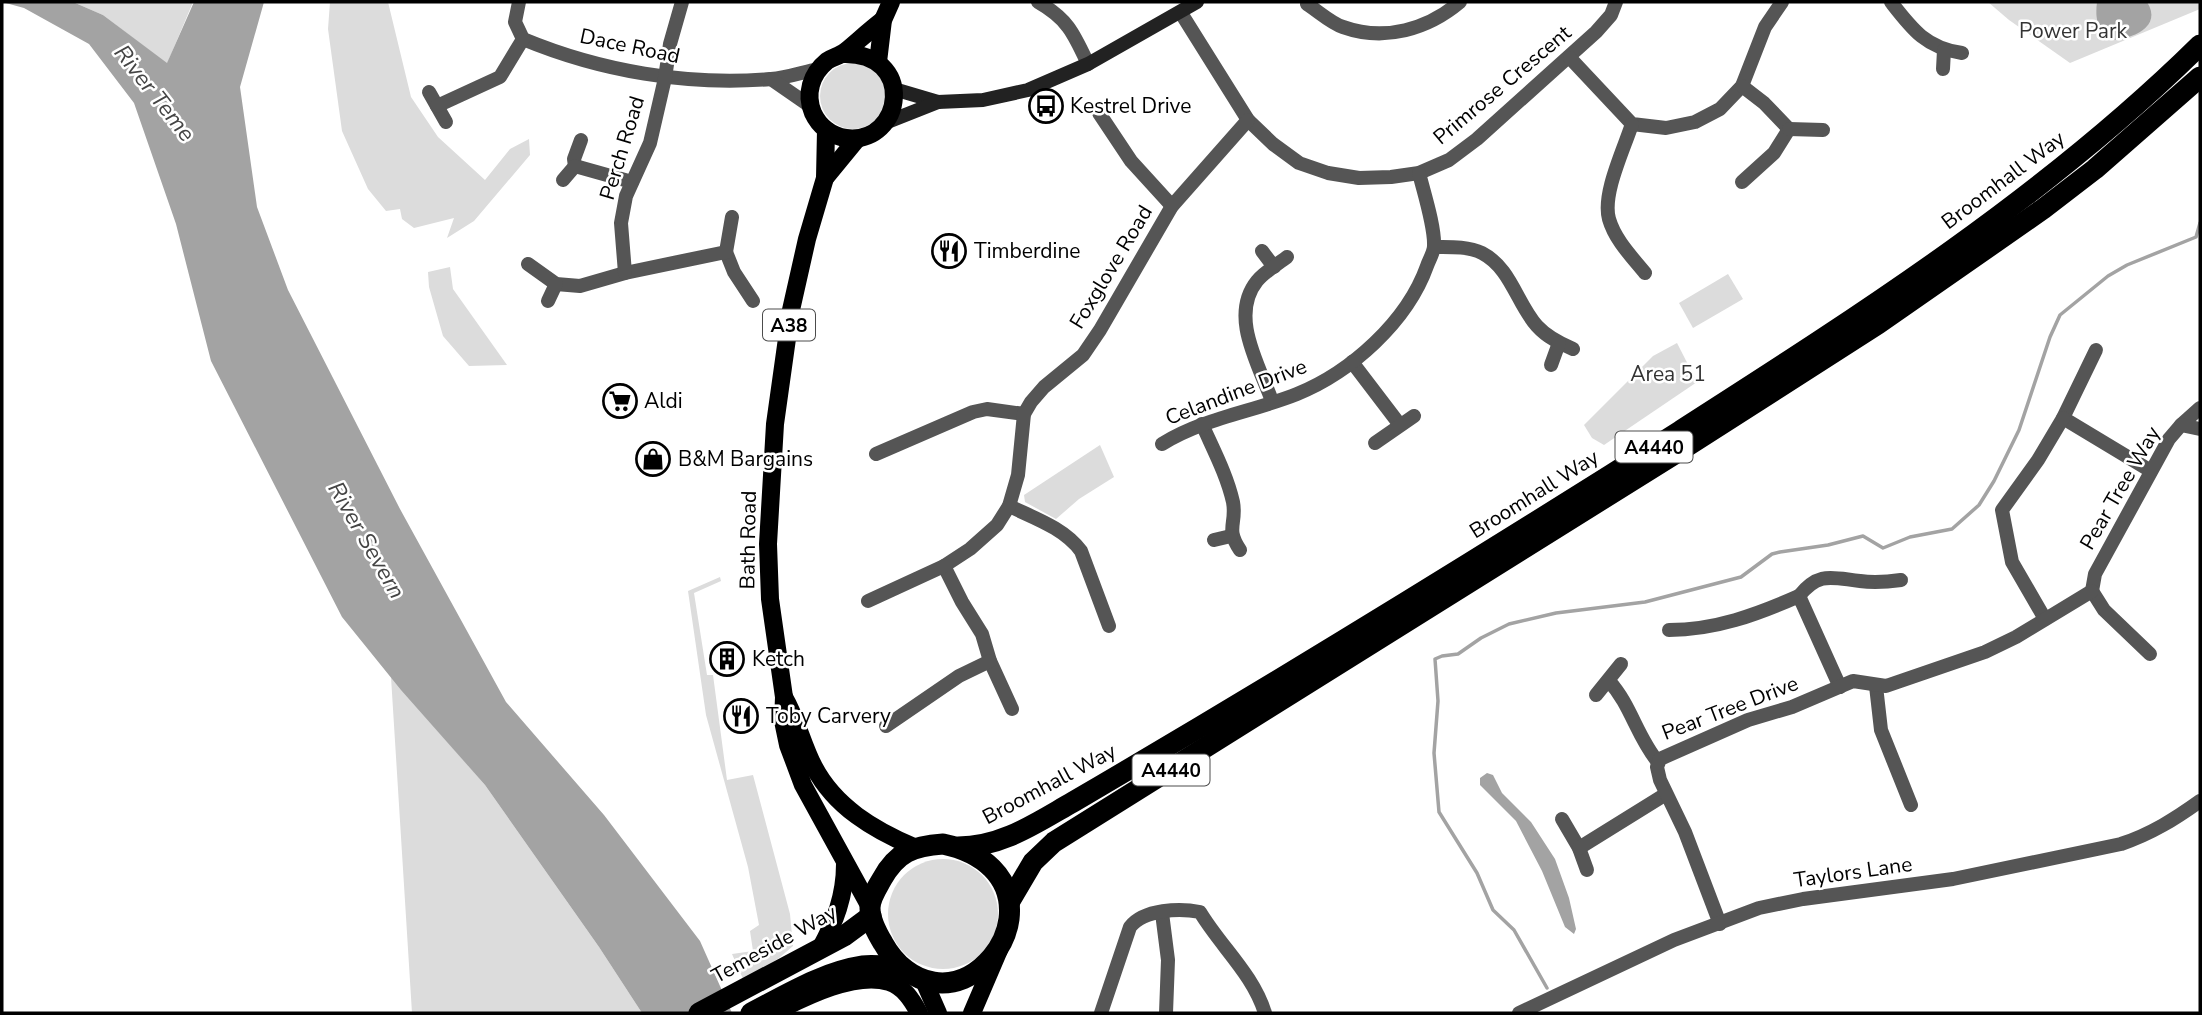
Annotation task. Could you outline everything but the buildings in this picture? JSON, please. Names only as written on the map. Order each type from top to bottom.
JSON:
[{"type":"highway","name":"Broomhall Way","points":[[958,847],[990,845],[1073,802],[1443,579],[1815,345],[2066,165],[2171,74],[2200,45]]},
{"type":"highway","name":"Broomhall Way","points":[[1010,901],[1033,862],[1054,842],[1878,324],[2074,185],[2200,77]]},
{"type":"highway","points":[[943,844],[958,847],[984,860],[1001,878],[1010,901],[1007,929],[1001,947],[982,969],[966,979],[950,982],[924,981],[902,968],[890,955],[875,928],[870,911],[874,893],[897,857],[914,847],[943,844]]},
{"type":"highway","name":"Temeside Way","points":[[699,1013],[844,936],[870,911]]},
{"type":"highway","points":[[751,1013],[783,1005],[844,970],[866,966],[902,968]]},
{"type":"main road","points":[[878,62],[883,20],[891,2]]},
{"type":"main road","points":[[857,139],[842,138],[826,130],[816,119],[810,106],[809,92],[818,69],[842,54],[883,20]]},
{"type":"main road","points":[[842,54],[857,53],[878,62],[888,73],[894,89],[894,103],[885,123]]},
{"type":"main road","name":"Bath Road","points":[[825,178],[857,139],[874,133],[885,123]]},
{"type":"main road","name":"Bath Road","points":[[826,130],[825,178],[807,239],[791,310],[775,424],[768,544],[769,585],[784,697],[783,722],[788,745],[803,785],[870,911]]},
{"type":"main road","name":"Bath Road","points":[[784,697],[815,768],[834,796],[866,822],[914,847]]},
{"type":"main road","points":[[820,949],[837,915],[842,897],[845,864]]},
{"type":"main road","points":[[972,1013],[1001,947]]},
{"type":"main road","points":[[783,1005],[831,988],[861,981],[877,981],[889,982],[902,989],[911,998],[919,1013]]},
{"type":"main road","points":[[924,981],[938,1013]]},
{"type":"street","points":[[437,106],[500,77],[523,39],[515,22],[519,2]]},
{"type":"street","name":"Perch Road","points":[[625,273],[621,223],[626,196],[650,143],[670,44],[682,2]]},
{"type":"street","points":[[1038,2],[1058,6],[1088,64]]},
{"type":"street","points":[[894,89],[938,102],[984,100],[1028,90],[1088,64],[1197,2]]},
{"type":"street","points":[[1316,6],[1341,27],[1372,34],[1407,31],[1437,19],[1460,2]]},
{"type":"street","name":"Primrose Crescent","points":[[1181,13],[1248,120],[1273,144],[1299,163],[1328,173],[1359,178],[1419,173],[1449,160],[1570,58],[1611,15],[1616,2]]},
{"type":"street","points":[[1570,58],[1632,124],[1666,128],[1695,122],[1720,109],[1742,86],[1765,27],[1782,2]]},
{"type":"street","points":[[1891,2],[1926,41],[1944,50],[1962,53]]},
{"type":"street","name":"Dace Road","points":[[523,39],[605,66],[665,78],[771,79],[818,69]]},
{"type":"street","points":[[1943,69],[1944,50]]},
{"type":"street","points":[[771,79],[810,106]]},
{"type":"street","points":[[1742,86],[1764,103],[1789,129],[1823,130]]},
{"type":"street","points":[[429,92],[446,122]]},
{"type":"street","points":[[885,123],[938,102]]},
{"type":"street","points":[[1099,113],[1131,161],[1172,206]]},
{"type":"street","name":"Foxglove Road","points":[[1024,414],[1044,387],[1083,355],[1172,206],[1248,120]]},
{"type":"street","points":[[1632,124],[1614,178],[1608,217],[1616,236],[1645,273]]},
{"type":"street","points":[[1742,182],[1774,153],[1789,129]]},
{"type":"street","points":[[563,180],[575,166],[574,159],[581,140]]},
{"type":"street","points":[[575,166],[632,181]]},
{"type":"street","points":[[1419,173],[1434,247],[1459,247],[1480,252],[1493,261],[1514,288],[1537,327],[1566,346],[1551,365]]},
{"type":"street","points":[[732,217],[726,252],[734,272],[752,301]]},
{"type":"street","name":"Celandine Drive","points":[[1162,444],[1185,430],[1297,393],[1352,362],[1408,304],[1424,275],[1434,247]]},
{"type":"street","points":[[1262,251],[1273,267]]},
{"type":"street","points":[[528,264],[556,284],[580,286],[625,273],[726,252]]},
{"type":"street","points":[[1272,401],[1246,329],[1246,302],[1258,280],[1287,257]]},
{"type":"street","points":[[548,301],[556,284]]},
{"type":"street","points":[[2045,619],[2012,562],[2002,510],[2038,460],[2063,418],[2096,350]]},
{"type":"street","points":[[1352,362],[1400,425]]},
{"type":"street","points":[[2181,425],[2200,408]]},
{"type":"street","points":[[869,601],[944,566],[971,550],[997,525],[1009,506],[1018,475],[1024,414],[987,409],[973,412],[876,453]]},
{"type":"street","points":[[1375,443],[1414,416]]},
{"type":"street","points":[[2063,418],[2151,471]]},
{"type":"street","points":[[1202,424],[1233,504],[1231,537],[1240,550]]},
{"type":"street","name":"Pear Tree Way","points":[[2092,591],[2095,574],[2169,439],[2181,425],[2200,429]]},
{"type":"street","points":[[1009,506],[1052,527],[1081,551],[1109,626]]},
{"type":"street","points":[[1214,540],[1231,537]]},
{"type":"street","points":[[944,566],[982,634],[990,660],[1012,709]]},
{"type":"street","points":[[891,574],[898,587]]},
{"type":"street","points":[[1669,630],[1695,630],[1729,623],[1799,596],[1807,586],[1820,579],[1834,576],[1872,582],[1900,580]]},
{"type":"street","points":[[2092,591],[2104,610],[2150,654]]},
{"type":"street","name":"Pear Tree Drive","points":[[1720,924],[1685,832],[1660,780],[1658,762],[1663,756],[1748,720],[1792,707],[1853,681],[1886,686],[1984,652],[2016,637],[2092,591]]},
{"type":"street","points":[[1799,596],[1840,687]]},
{"type":"street","points":[[886,726],[947,684],[990,660]]},
{"type":"street","points":[[1596,695],[1621,664]]},
{"type":"street","points":[[1609,681],[1621,695],[1644,744],[1658,762]]},
{"type":"street","points":[[1876,686],[1881,730],[1911,805]]},
{"type":"street","points":[[1579,848],[1666,794]]},
{"type":"street","name":"Taylors Lane","points":[[1519,1013],[1674,940],[1759,908],[1803,899],[1953,879],[2121,844],[2174,820],[2200,801]]},
{"type":"street","points":[[1562,819],[1579,848],[1587,870]]},
{"type":"street","points":[[1101,1013],[1130,927],[1144,916],[1185,909],[1200,912],[1251,980],[1265,1013]]},
{"type":"street","points":[[1162,912],[1168,960],[1166,1013]]},
{"type":"green space","points":[[73,2],[193,2],[167,64],[103,15]]},
{"type":"green space","points":[[330,2],[388,2],[411,97],[438,137],[485,180],[510,149],[529,139],[530,155],[474,221],[447,238],[454,218],[414,228],[402,219],[400,209],[386,211],[368,189],[342,131],[328,29]]},
{"type":"green space","name":"Power Park","points":[[1988,2],[2200,2],[2200,9],[2070,63]]},
{"type":"green space","points":[[853,63],[866,66],[876,73],[883,83],[886,96],[883,109],[876,119],[866,126],[853,129],[840,126],[830,119],[823,109],[820,96],[823,83],[830,73],[840,66]]},
{"type":"green space","points":[[450,267],[453,289],[507,365],[469,366],[443,336],[429,287],[428,272]]},
{"type":"green space","points":[[1728,274],[1743,299],[1693,328],[1679,303]]},
{"type":"green space","name":"Area 51","points":[[1677,343],[1697,382],[1604,445],[1592,438],[1584,425],[1653,356]]},
{"type":"green space","points":[[1100,445],[1114,477],[1079,499],[1056,519],[1025,502],[1024,495]]},
{"type":"green space","points":[[720,577],[721,581],[694,593],[707,675],[713,675],[727,780],[753,775],[790,914],[793,946],[744,981],[732,954],[753,951],[750,931],[759,925],[748,867],[706,715],[688,591]]},
{"type":"green space","points":[[391,677],[485,785],[642,1013],[412,1013]]},
{"type":"green space","points":[[943,859],[964,863],[982,875],[994,893],[998,914],[994,935],[982,953],[964,965],[943,969],[922,965],[904,953],[892,935],[888,914],[892,893],[904,875],[922,863]]},
{"type":"water","points":[[2,2],[73,2],[103,15],[167,63],[194,2],[264,2],[240,87],[257,207],[288,290],[400,509],[506,702],[604,815],[700,941],[732,1013],[642,1013],[485,785],[401,690],[342,617],[211,361],[176,224],[134,103],[89,44],[24,8]]},
{"type":"water","points":[[2097,2],[2147,2],[2151,18],[2148,25],[2136,34],[2111,40],[2098,23]]},
{"type":"water","points":[[1487,773],[1493,775],[1502,793],[1531,822],[1555,859],[1569,898],[1576,929],[1574,934],[1565,927],[1542,871],[1516,821],[1480,785],[1480,778]]},
{"type":"waterway","points":[[1547,988],[1514,930],[1493,910],[1477,873],[1439,812],[1434,753],[1438,701],[1435,659],[1458,654],[1481,638],[1509,624],[1556,613],[1645,602],[1741,577],[1772,554],[1863,536],[1883,548],[1910,537],[1952,529],[1979,505],[1994,481],[2019,430],[2060,315],[2108,276],[2127,265],[2196,237],[2200,223]]},
{"type":"place","name":"Kestrel Drive","points":[[1046,106]]},
{"type":"place","name":"Timberdine","points":[[949,251]]},
{"type":"place","name":"Aldi","points":[[620,401]]},
{"type":"place","name":"B&M Bargains","points":[[653,459]]},
{"type":"place","name":"Ketch","points":[[727,659]]},
{"type":"place","name":"Toby Carvery","points":[[741,716]]},
{"type":"water label","name":"River Teme","points":[[155,93]]},
{"type":"water label","name":"River Severn","points":[[367,540]]}]
